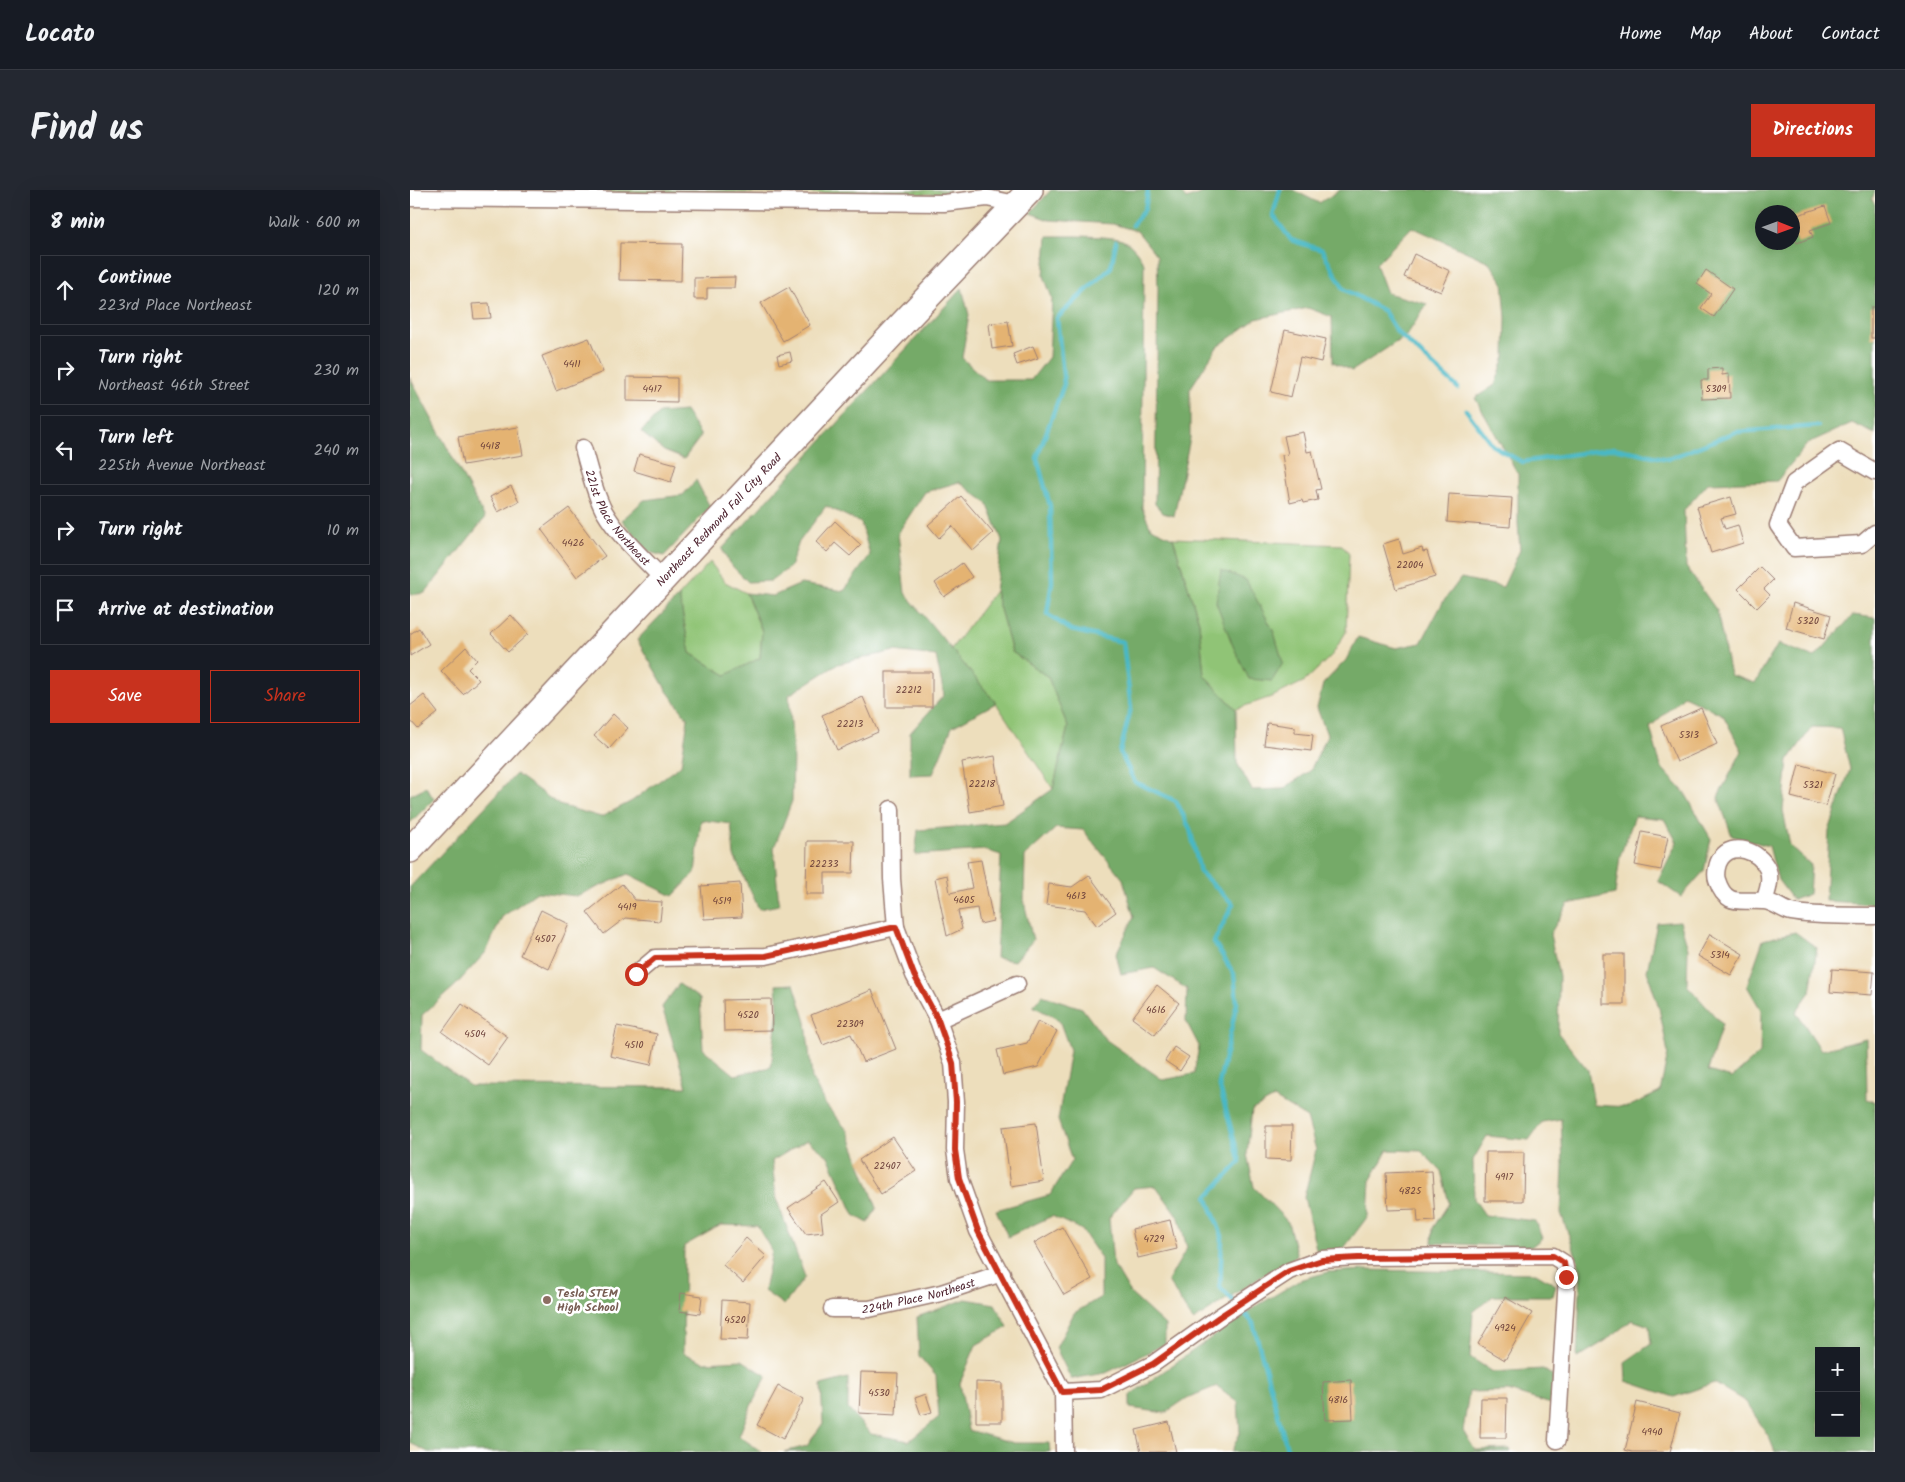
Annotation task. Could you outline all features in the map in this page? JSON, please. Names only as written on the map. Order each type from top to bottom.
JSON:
[{"type":"main road","name":"Northeast Redmond Fall City Road","points":[[410,850],[1023,197]]},
{"type":"street","points":[[410,198],[475,194],[944,203],[987,198],[1023,197]]},
{"type":"street","name":"221st Place Northeast","points":[[583,448],[596,492],[605,512],[630,544],[663,579]]},
{"type":"street","points":[[1875,472],[1839,451],[1794,483],[1778,525],[1794,548],[1862,544],[1875,533]]},
{"type":"street","points":[[891,809],[892,879],[896,927],[914,975],[938,1020],[953,1063],[956,1102],[955,1150],[959,1178],[978,1231],[1002,1273],[1062,1392],[1064,1452]]},
{"type":"street","points":[[1764,901],[1791,912],[1875,916]]},
{"type":"street","points":[[636,974],[655,958],[766,956],[896,927]]},
{"type":"street","points":[[938,1020],[1017,984]]},
{"type":"street","points":[[1062,1392],[1101,1390],[1153,1364],[1219,1317],[1289,1271],[1322,1260],[1553,1256],[1564,1263],[1566,1277],[1557,1440]]},
{"type":"street","name":"224th Place Northeast","points":[[832,1309],[869,1309],[941,1293],[1002,1273]]},
{"type":"green space","points":[[493,190],[951,190],[938,194],[497,192]]},
{"type":"green space","points":[[1051,190],[1179,190],[1186,199],[1210,190],[1293,190],[1319,203],[1340,190],[1875,190],[1872,200],[1875,204],[1875,434],[1852,423],[1808,443],[1777,481],[1708,483],[1684,510],[1686,567],[1717,611],[1730,675],[1755,683],[1778,644],[1815,657],[1853,615],[1875,618],[1875,904],[1825,901],[1829,831],[1850,769],[1840,728],[1812,727],[1788,761],[1783,810],[1790,846],[1811,865],[1809,894],[1793,900],[1778,880],[1769,846],[1732,836],[1718,797],[1742,751],[1723,715],[1684,696],[1650,727],[1661,767],[1685,793],[1711,839],[1704,871],[1681,897],[1658,881],[1677,842],[1664,819],[1635,816],[1620,856],[1615,894],[1568,904],[1550,934],[1559,976],[1558,1033],[1588,1070],[1594,1105],[1628,1107],[1660,1092],[1668,1053],[1659,1008],[1647,971],[1657,923],[1680,921],[1688,948],[1687,985],[1722,1024],[1708,1071],[1732,1078],[1760,1053],[1761,1010],[1747,986],[1763,940],[1795,932],[1817,948],[1810,992],[1796,1012],[1821,1050],[1866,1039],[1867,1099],[1875,1102],[1875,1452],[1775,1452],[1769,1437],[1746,1402],[1714,1383],[1674,1397],[1626,1381],[1625,1362],[1651,1344],[1649,1326],[1632,1320],[1605,1341],[1577,1358],[1581,1270],[1561,1213],[1563,1165],[1561,1119],[1542,1122],[1529,1140],[1487,1136],[1473,1160],[1474,1199],[1485,1215],[1535,1221],[1542,1238],[1531,1247],[1432,1243],[1433,1228],[1449,1203],[1441,1171],[1421,1151],[1388,1150],[1370,1181],[1368,1216],[1344,1248],[1317,1253],[1304,1197],[1316,1150],[1307,1118],[1274,1098],[1252,1110],[1247,1154],[1254,1187],[1288,1222],[1297,1256],[1265,1274],[1193,1321],[1168,1281],[1187,1248],[1179,1218],[1156,1186],[1134,1188],[1109,1218],[1113,1264],[1131,1294],[1165,1325],[1165,1344],[1106,1373],[1071,1379],[1056,1348],[1074,1313],[1101,1297],[1101,1258],[1082,1230],[1052,1216],[1008,1237],[996,1210],[1050,1195],[1072,1160],[1058,1120],[1070,1050],[1059,1020],[1033,1006],[1042,995],[1082,1008],[1105,1039],[1163,1080],[1194,1074],[1199,1046],[1186,1021],[1187,989],[1154,968],[1121,974],[1116,954],[1134,917],[1123,879],[1083,830],[1056,828],[1025,856],[1024,902],[1033,940],[1015,961],[996,958],[1001,855],[985,850],[915,855],[918,830],[1005,823],[1053,789],[1068,727],[1048,677],[1012,652],[995,591],[1002,540],[987,503],[959,482],[925,492],[898,533],[905,593],[996,703],[952,727],[933,774],[910,775],[910,733],[944,695],[936,656],[894,651],[838,664],[789,695],[793,752],[792,801],[774,848],[779,905],[759,909],[734,856],[731,824],[701,820],[695,873],[673,896],[628,874],[577,896],[537,892],[502,917],[486,952],[455,986],[422,1015],[421,1050],[470,1086],[687,1087],[662,1007],[679,984],[700,999],[703,1049],[735,1075],[771,1067],[778,1010],[776,985],[794,984],[806,1022],[812,1078],[825,1104],[848,1131],[877,1208],[868,1223],[854,1215],[828,1156],[807,1140],[772,1161],[776,1198],[805,1277],[784,1305],[764,1291],[772,1251],[757,1226],[721,1225],[684,1246],[683,1353],[704,1362],[742,1360],[767,1376],[751,1406],[739,1436],[762,1452],[428,1452],[410,1443],[410,887],[516,774],[559,805],[601,817],[632,801],[681,765],[688,719],[667,691],[637,640],[679,596],[690,653],[726,675],[760,658],[762,631],[746,593],[773,596],[801,584],[844,591],[870,555],[861,523],[826,506],[799,542],[790,567],[771,581],[748,582],[729,563],[722,549],[962,288],[969,315],[962,358],[986,380],[1031,380],[1049,357],[1052,298],[1044,276],[1047,236],[1087,236],[1119,239],[1136,251],[1144,264],[1142,508],[1151,528],[1173,538],[1199,622],[1204,675],[1236,709],[1237,763],[1252,790],[1283,789],[1310,771],[1327,735],[1317,708],[1323,684],[1346,660],[1358,637],[1396,648],[1421,643],[1443,602],[1461,578],[1503,587],[1520,550],[1518,474],[1475,398],[1495,385],[1505,357],[1506,318],[1503,282],[1489,262],[1412,227],[1376,264],[1387,293],[1427,304],[1407,335],[1352,371],[1333,362],[1332,317],[1308,308],[1256,319],[1217,347],[1190,389],[1190,438],[1174,516],[1163,513],[1155,504],[1157,256],[1137,231],[1113,224],[1049,220],[1030,213]]},
{"type":"green space","points":[[410,378],[485,518],[425,593],[410,595]]},
{"type":"green space","points":[[685,411],[701,436],[684,459],[664,451],[641,432],[659,413]]},
{"type":"green space","points":[[696,480],[710,507],[664,556],[649,552],[622,520],[644,500],[683,495]]},
{"type":"green space","points":[[1173,538],[1342,545],[1349,554],[1346,632],[1332,655],[1305,681],[1274,696],[1236,709],[1204,675],[1199,622]]},
{"type":"green space","points":[[710,562],[725,582],[746,593],[762,631],[760,659],[726,675],[690,653],[679,596]]},
{"type":"green space","points":[[1221,570],[1246,580],[1274,632],[1283,663],[1272,681],[1249,679],[1233,646],[1216,602]]},
{"type":"green space","points":[[995,591],[1012,652],[1048,677],[1068,727],[1053,789],[996,703],[951,649]]},
{"type":"green space","points":[[426,787],[434,799],[410,823],[410,795]]},
{"type":"green space","points":[[1366,1270],[1536,1273],[1556,1285],[1553,1296],[1493,1296],[1473,1312],[1470,1357],[1493,1372],[1543,1369],[1553,1376],[1551,1404],[1508,1391],[1469,1392],[1463,1431],[1475,1450],[1510,1449],[1511,1452],[1231,1452],[1240,1433],[1238,1402],[1217,1386],[1187,1398],[1165,1413],[1130,1408],[1130,1395],[1255,1307],[1302,1279],[1329,1272]]},
{"type":"green space","points":[[966,1299],[995,1304],[1008,1327],[976,1345],[960,1383],[968,1430],[1014,1443],[1049,1443],[1050,1452],[784,1452],[807,1446],[823,1423],[821,1385],[848,1378],[848,1409],[871,1434],[909,1441],[939,1417],[936,1376],[919,1356],[917,1317]]},
{"type":"building","points":[[1825,206],[1831,223],[1810,230],[1813,237],[1800,242],[1800,214]]},
{"type":"building","points":[[620,243],[682,244],[681,281],[619,280]]},
{"type":"building","points":[[1414,254],[1450,271],[1441,292],[1404,277]]},
{"type":"building","points":[[1706,270],[1733,289],[1714,317],[1701,308],[1711,294],[1697,284]]},
{"type":"building","points":[[735,277],[734,288],[707,288],[707,299],[694,299],[694,278]]},
{"type":"building","points":[[789,287],[810,325],[783,341],[761,303]]},
{"type":"building","points":[[489,303],[491,318],[474,319],[472,304]]},
{"type":"building","points":[[1871,307],[1875,307],[1875,338],[1871,338]]},
{"type":"building","points":[[1008,321],[1012,346],[992,349],[989,324]]},
{"type":"building","points":[[1285,330],[1326,339],[1321,362],[1300,357],[1291,397],[1271,392]]},
{"type":"building","points":[[589,338],[603,372],[556,391],[542,356]]},
{"type":"building","points":[[1033,346],[1038,358],[1017,365],[1013,354]]},
{"type":"building","points":[[790,352],[792,361],[779,364],[777,355]]},
{"type":"building","points":[[1722,368],[1722,375],[1729,374],[1730,398],[1702,399],[1701,380],[1708,380],[1708,369]]},
{"type":"building","points":[[627,377],[677,378],[677,402],[627,401]]},
{"type":"building","points":[[518,427],[523,455],[463,465],[458,437]]},
{"type":"building","points":[[1303,432],[1307,452],[1312,451],[1321,489],[1316,490],[1318,500],[1303,503],[1302,500],[1290,503],[1282,455],[1288,454],[1284,436]]},
{"type":"building","points":[[639,454],[676,464],[671,482],[634,471]]},
{"type":"building","points":[[511,486],[519,501],[498,512],[490,497]]},
{"type":"building","points":[[1449,494],[1512,498],[1510,527],[1447,522]]},
{"type":"building","points":[[961,496],[993,533],[973,551],[952,526],[939,538],[928,525]]},
{"type":"building","points":[[1731,497],[1736,514],[1721,518],[1725,529],[1738,525],[1743,543],[1711,553],[1697,507]]},
{"type":"building","points":[[569,508],[605,556],[577,577],[541,529]]},
{"type":"building","points":[[835,521],[861,545],[850,556],[835,543],[827,552],[816,542]]},
{"type":"building","points":[[1399,539],[1403,554],[1422,548],[1423,552],[1427,551],[1435,577],[1396,589],[1383,544]]},
{"type":"building","points":[[962,563],[972,577],[944,597],[935,583]]},
{"type":"building","points":[[1760,567],[1773,580],[1764,589],[1770,595],[1757,608],[1738,589]]},
{"type":"building","points":[[1793,603],[1831,615],[1824,639],[1786,628]]},
{"type":"building","points":[[511,615],[528,634],[508,652],[491,634]]},
{"type":"building","points":[[419,628],[429,644],[410,656],[410,634]]},
{"type":"building","points":[[466,647],[477,660],[468,669],[479,680],[463,694],[441,671]]},
{"type":"building","points":[[886,672],[932,672],[932,707],[886,707]]},
{"type":"building","points":[[424,695],[438,713],[418,729],[410,720],[410,706]]},
{"type":"building","points":[[863,697],[878,732],[837,750],[822,715]]},
{"type":"building","points":[[1701,708],[1717,744],[1677,762],[1661,726]]},
{"type":"building","points":[[613,714],[628,728],[609,749],[594,736]]},
{"type":"building","points":[[1267,723],[1295,727],[1295,733],[1313,735],[1311,751],[1264,745]]},
{"type":"building","points":[[995,756],[1003,806],[970,812],[962,762]]},
{"type":"building","points":[[1799,764],[1835,774],[1826,806],[1791,797]]},
{"type":"building","points":[[1642,832],[1668,837],[1661,870],[1635,865]]},
{"type":"building","points":[[807,841],[854,841],[853,873],[825,873],[825,894],[806,894]]},
{"type":"building","points":[[981,860],[993,921],[980,924],[977,908],[958,911],[962,929],[947,936],[935,878],[947,875],[950,893],[972,888],[967,862]]},
{"type":"building","points":[[1089,875],[1116,912],[1097,926],[1085,910],[1046,905],[1049,884],[1072,887]]},
{"type":"building","points":[[740,883],[742,917],[704,919],[701,886]]},
{"type":"building","points":[[622,884],[635,900],[662,902],[660,921],[625,918],[604,934],[587,912]]},
{"type":"building","points":[[541,910],[569,924],[549,969],[520,955]]},
{"type":"building","points":[[1710,934],[1743,954],[1731,975],[1698,956]]},
{"type":"building","points":[[1603,954],[1624,954],[1624,1004],[1603,1004]]},
{"type":"building","points":[[1832,969],[1874,972],[1872,995],[1830,992]]},
{"type":"building","points":[[1157,985],[1179,1003],[1155,1035],[1132,1018]]},
{"type":"building","points":[[872,990],[896,1049],[863,1062],[851,1034],[823,1045],[811,1015]]},
{"type":"building","points":[[771,999],[772,1030],[724,1031],[723,1000]]},
{"type":"building","points":[[462,1004],[508,1037],[488,1065],[442,1032]]},
{"type":"building","points":[[1038,1021],[1057,1031],[1038,1067],[1003,1075],[997,1050],[1027,1043]]},
{"type":"building","points":[[617,1026],[657,1034],[651,1065],[610,1056]]},
{"type":"building","points":[[1174,1047],[1189,1057],[1180,1071],[1165,1061]]},
{"type":"building","points":[[1036,1123],[1044,1181],[1011,1186],[1003,1127]]},
{"type":"building","points":[[1266,1126],[1292,1126],[1291,1160],[1266,1159]]},
{"type":"building","points":[[893,1137],[916,1171],[881,1194],[859,1160]]},
{"type":"building","points":[[1486,1152],[1524,1152],[1523,1201],[1485,1201]]},
{"type":"building","points":[[1432,1171],[1435,1221],[1418,1222],[1417,1209],[1388,1210],[1386,1173]]},
{"type":"building","points":[[826,1182],[839,1202],[821,1214],[823,1232],[806,1234],[788,1208]]},
{"type":"building","points":[[1170,1220],[1177,1249],[1138,1258],[1132,1229]]},
{"type":"building","points":[[1062,1227],[1092,1279],[1064,1295],[1034,1243]]},
{"type":"building","points":[[746,1238],[766,1256],[743,1283],[723,1265]]},
{"type":"building","points":[[681,1293],[702,1296],[700,1314],[679,1311]]},
{"type":"building","points":[[1505,1297],[1532,1313],[1505,1360],[1478,1344]]},
{"type":"building","points":[[722,1300],[750,1302],[748,1340],[720,1339]]},
{"type":"building","points":[[861,1372],[898,1373],[896,1415],[859,1413]]},
{"type":"building","points":[[1351,1380],[1353,1419],[1325,1420],[1323,1382]]},
{"type":"building","points":[[976,1382],[1002,1383],[1002,1422],[976,1422]]},
{"type":"building","points":[[778,1386],[804,1399],[783,1439],[757,1425]]},
{"type":"building","points":[[926,1394],[932,1412],[921,1415],[915,1398]]},
{"type":"building","points":[[1481,1398],[1507,1398],[1506,1438],[1480,1438]]},
{"type":"building","points":[[1637,1402],[1680,1413],[1670,1452],[1632,1452],[1625,1450]]},
{"type":"building","points":[[1169,1422],[1176,1452],[1141,1452],[1136,1430]]},
{"type":"waterway","points":[[1132,225],[1145,209],[1148,190]]},
{"type":"waterway","points":[[1280,190],[1273,215],[1291,240],[1322,250],[1344,289],[1384,311],[1397,332],[1458,388]]},
{"type":"waterway","points":[[1116,242],[1111,267],[1057,318],[1064,384],[1037,458],[1050,506],[1052,582],[1047,614],[1071,630],[1123,642],[1131,708],[1120,752],[1135,782],[1176,801],[1190,829],[1200,872],[1233,904],[1214,942],[1234,974],[1237,1003],[1219,1084],[1240,1162],[1207,1197],[1222,1236],[1220,1287],[1235,1303]]},
{"type":"waterway","points":[[1466,410],[1493,446],[1522,462],[1614,448],[1668,459],[1736,432],[1818,426]]},
{"type":"waterway","points":[[1240,1308],[1253,1323],[1288,1452]]},
{"type":"place","name":"Tesla STEM High School","points":[[547,1300]]},
{"type":"route","points":[[636,974],[655,958],[745,958],[766,956],[896,927],[914,975],[938,1020],[953,1063],[956,1102],[955,1150],[959,1178],[978,1231],[1002,1273],[1062,1392],[1101,1390],[1153,1364],[1219,1317],[1289,1271],[1322,1260],[1553,1256],[1564,1263],[1566,1277]]}]
